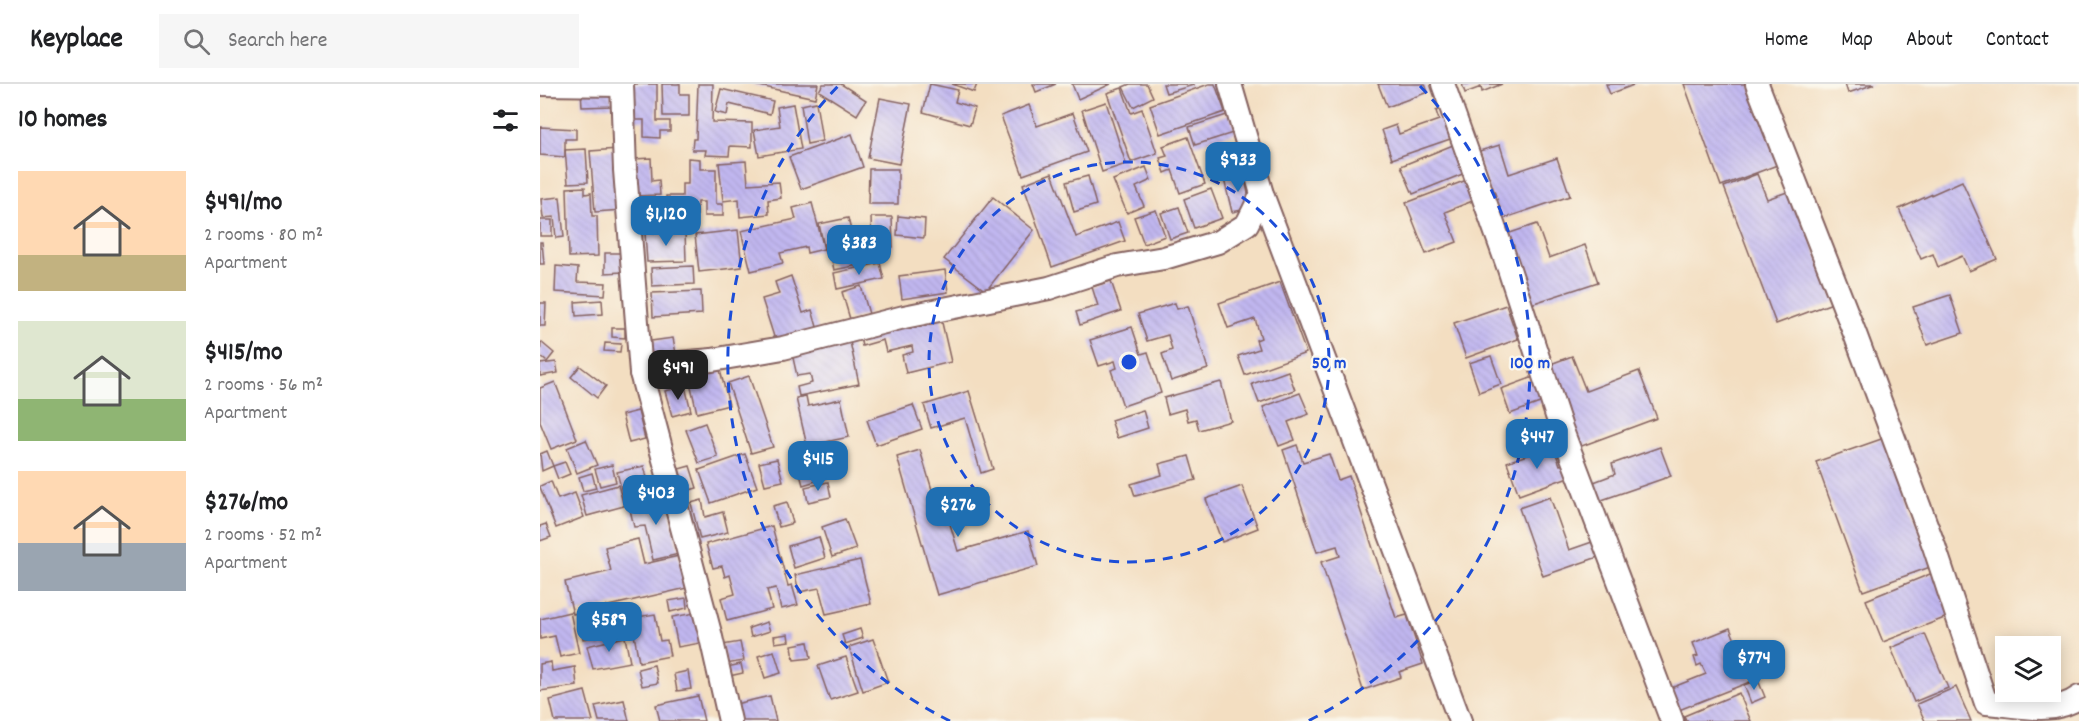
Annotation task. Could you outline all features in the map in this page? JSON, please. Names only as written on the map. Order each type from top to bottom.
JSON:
[{"type":"street","points":[[540,84],[622,84],[625,170],[641,374],[707,622],[730,721]]},
{"type":"street","points":[[1230,84],[1262,194],[1460,721]]},
{"type":"street","points":[[1443,84],[1509,268],[1561,428],[1672,721]]},
{"type":"street","points":[[1757,84],[1855,334],[1934,546],[1990,712],[2053,708],[2069,705],[2079,697]]},
{"type":"street","points":[[641,374],[645,366],[712,360],[783,348],[904,317],[1049,288],[1117,266],[1164,258],[1218,242],[1247,224],[1262,194]]},
{"type":"building","points":[[627,84],[657,84],[657,121],[670,121],[670,131],[660,131],[660,138],[644,137],[644,120],[627,120]]},
{"type":"building","points":[[662,84],[680,84],[680,94],[689,94],[689,116],[663,116]]},
{"type":"building","points":[[698,84],[713,84],[712,122],[752,123],[752,147],[730,146],[729,156],[705,155],[706,150],[692,150],[693,139],[696,139]]},
{"type":"building","points":[[750,84],[818,84],[815,98]]},
{"type":"building","points":[[823,84],[841,84],[866,100],[857,115],[819,91]]},
{"type":"building","points":[[930,84],[958,90],[955,102],[975,108],[970,125],[923,112]]},
{"type":"building","points":[[952,84],[977,84],[974,92]]},
{"type":"building","points":[[1033,84],[1056,84],[1036,92]]},
{"type":"building","points":[[1072,84],[1111,84],[1078,99]]},
{"type":"building","points":[[1130,84],[1147,84],[1153,97],[1133,107],[1123,87]]},
{"type":"building","points":[[1163,84],[1194,84],[1194,85],[1166,93]]},
{"type":"building","points":[[1209,84],[1215,84],[1225,112],[1160,134],[1150,105]]},
{"type":"building","points":[[1378,84],[1425,84],[1428,92],[1387,107]]},
{"type":"building","points":[[1462,84],[1502,84],[1482,92],[1481,87],[1465,93]]},
{"type":"building","points":[[1606,84],[1636,84],[1610,94]]},
{"type":"building","points":[[1684,84],[1750,84],[1780,164],[1721,186]]},
{"type":"building","points":[[1845,84],[1875,84],[1848,93]]},
{"type":"building","points":[[611,87],[612,106],[582,107],[581,89]]},
{"type":"building","points":[[1122,88],[1131,113],[1142,109],[1157,153],[1131,162],[1107,93]]},
{"type":"building","points":[[721,89],[773,101],[770,114],[729,104],[727,115],[715,112]]},
{"type":"building","points":[[880,98],[911,104],[899,164],[868,158]]},
{"type":"building","points":[[816,102],[822,141],[807,144],[801,105]]},
{"type":"building","points":[[1106,102],[1126,164],[1102,172],[1082,110]]},
{"type":"building","points":[[793,104],[801,149],[759,156],[754,130],[780,126],[777,107]]},
{"type":"building","points":[[1029,105],[1037,126],[1073,113],[1087,152],[1023,175],[1001,116]]},
{"type":"building","points":[[1445,107],[1456,137],[1392,159],[1382,130],[1396,125],[1399,134],[1439,120],[1436,111]]},
{"type":"building","points":[[1230,114],[1236,132],[1195,145],[1189,127]]},
{"type":"building","points":[[540,127],[576,129],[576,139],[565,139],[565,157],[540,155]]},
{"type":"building","points":[[852,134],[863,167],[801,189],[789,157]]},
{"type":"building","points":[[1188,137],[1205,184],[1180,193],[1172,170],[1165,173],[1160,158],[1167,156],[1163,146]]},
{"type":"building","points":[[1458,143],[1470,171],[1413,194],[1401,166]]},
{"type":"building","points":[[1500,145],[1509,174],[1557,158],[1570,196],[1499,220],[1476,152]]},
{"type":"building","points":[[586,149],[588,182],[568,183],[565,150]]},
{"type":"building","points":[[618,149],[622,210],[595,212],[590,151]]},
{"type":"building","points":[[651,158],[652,181],[659,180],[660,195],[636,196],[634,159]]},
{"type":"building","points":[[688,158],[700,159],[700,169],[716,169],[716,204],[723,204],[723,216],[704,216],[704,202],[697,202],[697,215],[666,214],[666,196],[682,196],[682,184],[688,184]]},
{"type":"building","points":[[746,161],[748,184],[779,182],[781,198],[768,200],[769,214],[740,217],[739,199],[723,201],[719,163]]},
{"type":"building","points":[[1146,167],[1151,180],[1136,187],[1144,206],[1127,213],[1113,180]]},
{"type":"building","points":[[869,169],[898,169],[898,204],[868,204]]},
{"type":"building","points":[[1052,173],[1076,237],[1118,222],[1125,241],[1052,267],[1023,184]]},
{"type":"building","points":[[1244,174],[1251,208],[1232,212],[1224,179]]},
{"type":"building","points":[[1757,174],[1767,199],[1793,190],[1835,302],[1776,324],[1724,187]]},
{"type":"building","points":[[1088,176],[1096,205],[1074,212],[1066,182]]},
{"type":"building","points":[[1472,178],[1480,198],[1445,212],[1457,242],[1426,254],[1406,203]]},
{"type":"building","points":[[1962,181],[1997,259],[1969,271],[1962,256],[1938,267],[1933,254],[1921,259],[1899,209]]},
{"type":"building","points":[[585,187],[585,194],[591,193],[592,216],[597,216],[598,256],[569,257],[567,188]]},
{"type":"building","points":[[1211,189],[1222,218],[1194,228],[1184,199]]},
{"type":"building","points":[[560,197],[564,237],[556,238],[554,217],[543,218],[541,199]]},
{"type":"building","points":[[993,197],[1034,230],[986,291],[944,259]]},
{"type":"building","points":[[812,203],[824,249],[807,253],[806,247],[780,253],[783,263],[751,271],[741,231],[796,219],[793,208]]},
{"type":"building","points":[[645,206],[658,207],[657,219],[644,218]]},
{"type":"building","points":[[1179,207],[1188,233],[1170,239],[1161,213]]},
{"type":"building","points":[[1156,210],[1165,236],[1144,244],[1134,217]]},
{"type":"building","points":[[898,216],[925,219],[924,238],[897,235]]},
{"type":"building","points":[[871,217],[892,217],[893,247],[872,247]]},
{"type":"building","points":[[848,218],[859,265],[834,270],[830,251],[825,252],[819,224]]},
{"type":"building","points":[[540,220],[552,220],[552,236],[540,236]]},
{"type":"building","points":[[1537,224],[1549,258],[1585,245],[1598,282],[1528,305],[1504,235]]},
{"type":"building","points":[[738,230],[742,267],[699,272],[695,235]]},
{"type":"building","points":[[685,231],[686,261],[647,262],[645,233]]},
{"type":"building","points":[[540,242],[542,242],[544,264],[540,264]]},
{"type":"building","points":[[605,253],[623,253],[623,272],[605,273]]},
{"type":"building","points":[[880,263],[884,279],[837,289],[834,273]]},
{"type":"building","points":[[556,266],[578,268],[577,282],[606,283],[605,295],[555,292]]},
{"type":"building","points":[[693,266],[694,284],[652,286],[651,268]]},
{"type":"building","points":[[945,270],[948,292],[902,299],[899,276]]},
{"type":"building","points":[[791,276],[803,313],[812,310],[818,330],[776,343],[762,299],[779,294],[775,282]]},
{"type":"building","points":[[1111,281],[1121,311],[1080,325],[1076,312],[1098,306],[1092,287]]},
{"type":"building","points":[[1280,282],[1306,353],[1245,375],[1238,356],[1259,349],[1256,340],[1261,338],[1255,319],[1228,328],[1219,303]]},
{"type":"building","points":[[861,286],[869,314],[850,319],[842,292]]},
{"type":"building","points":[[701,291],[702,314],[653,317],[652,293]]},
{"type":"building","points":[[1950,295],[1963,333],[1927,345],[1913,307]]},
{"type":"building","points":[[602,300],[603,314],[576,316],[575,302]]},
{"type":"building","points":[[540,303],[546,303],[545,326],[540,326]]},
{"type":"building","points":[[1175,303],[1177,309],[1188,306],[1208,369],[1171,381],[1162,354],[1172,350],[1168,335],[1147,341],[1138,314]]},
{"type":"building","points":[[1506,305],[1518,339],[1466,358],[1454,323]]},
{"type":"building","points":[[940,314],[951,362],[906,373],[902,355],[913,352],[912,346],[886,352],[883,340],[862,346],[859,334]]},
{"type":"building","points":[[1132,327],[1141,354],[1148,352],[1161,393],[1123,406],[1111,370],[1117,368],[1115,361],[1099,366],[1090,340]]},
{"type":"building","points":[[612,328],[625,328],[625,338],[612,337]]},
{"type":"building","points":[[849,337],[859,384],[799,396],[797,387],[812,383],[810,374],[797,376],[791,349]]},
{"type":"building","points":[[673,338],[676,353],[646,358],[644,342]]},
{"type":"building","points":[[541,342],[554,353],[547,362],[540,356]]},
{"type":"building","points":[[605,343],[621,344],[620,352],[604,351]]},
{"type":"building","points":[[1491,356],[1501,384],[1479,392],[1469,363]]},
{"type":"building","points":[[1572,356],[1586,391],[1639,371],[1657,418],[1579,447],[1548,365]]},
{"type":"building","points":[[556,362],[558,373],[540,376],[540,364]]},
{"type":"building","points":[[580,366],[606,386],[597,398],[571,377]]},
{"type":"building","points":[[719,366],[729,405],[697,413],[688,373]]},
{"type":"building","points":[[1288,371],[1295,390],[1259,403],[1252,384]]},
{"type":"building","points":[[1539,375],[1548,400],[1510,414],[1501,389]]},
{"type":"building","points":[[749,376],[773,447],[751,453],[728,383]]},
{"type":"building","points":[[555,382],[577,439],[551,449],[540,422],[540,388]]},
{"type":"building","points":[[1221,382],[1231,421],[1199,430],[1196,419],[1188,421],[1185,409],[1168,414],[1164,398]]},
{"type":"building","points":[[685,386],[691,411],[672,416],[665,391]]},
{"type":"building","points":[[969,391],[993,469],[981,473],[965,418],[931,428],[924,405]]},
{"type":"building","points":[[1300,393],[1309,414],[1288,422],[1295,440],[1279,446],[1263,407]]},
{"type":"building","points":[[806,396],[808,406],[841,399],[849,437],[807,446],[796,398]]},
{"type":"building","points":[[913,405],[922,429],[876,445],[867,420]]},
{"type":"building","points":[[1143,410],[1148,428],[1117,438],[1111,420]]},
{"type":"building","points":[[638,411],[645,439],[629,443],[622,415]]},
{"type":"building","points":[[705,423],[718,457],[699,463],[686,430]]},
{"type":"building","points":[[1546,423],[1552,439],[1526,448],[1520,433]]},
{"type":"building","points":[[1887,437],[1933,566],[1863,591],[1816,462]]},
{"type":"building","points":[[586,440],[597,465],[577,473],[567,448]]},
{"type":"building","points":[[1297,445],[1303,462],[1329,454],[1338,480],[1349,476],[1396,618],[1407,615],[1423,664],[1399,672],[1401,677],[1363,690],[1321,562],[1340,556],[1337,546],[1317,552],[1283,450]]},
{"type":"building","points":[[1553,446],[1560,465],[1566,463],[1571,476],[1519,495],[1507,462]]},
{"type":"building","points":[[1660,447],[1671,476],[1593,503],[1586,485],[1615,474],[1612,464]]},
{"type":"building","points":[[920,450],[933,493],[940,490],[958,551],[1028,531],[1038,566],[937,595],[897,457]]},
{"type":"building","points":[[547,451],[553,466],[542,471],[540,454]]},
{"type":"building","points":[[745,454],[757,487],[711,503],[699,470]]},
{"type":"building","points":[[820,456],[826,478],[803,485],[797,463]]},
{"type":"building","points":[[1189,456],[1196,480],[1135,496],[1131,484],[1162,475],[1159,464]]},
{"type":"building","points":[[777,459],[783,481],[765,485],[759,463]]},
{"type":"building","points":[[565,462],[570,474],[558,479],[553,466]]},
{"type":"building","points":[[612,465],[616,482],[600,486],[595,469]]},
{"type":"building","points":[[644,466],[652,497],[625,504],[617,472]]},
{"type":"building","points":[[690,466],[697,488],[686,491],[679,469]]},
{"type":"building","points":[[592,473],[596,488],[583,491],[579,477]]},
{"type":"building","points":[[551,481],[558,499],[575,493],[584,517],[556,528],[540,487]]},
{"type":"building","points":[[828,482],[831,497],[808,502],[805,487]]},
{"type":"building","points":[[618,485],[624,506],[587,516],[581,495]]},
{"type":"building","points":[[1242,486],[1258,528],[1222,542],[1206,499]]},
{"type":"building","points":[[667,497],[679,554],[653,560],[645,526],[634,527],[629,505]]},
{"type":"building","points":[[1550,497],[1569,550],[1595,541],[1601,556],[1543,576],[1519,508]]},
{"type":"building","points":[[702,500],[705,517],[723,512],[728,532],[700,539],[691,503]]},
{"type":"building","points":[[787,502],[793,523],[779,527],[773,506]]},
{"type":"building","points":[[845,519],[856,549],[832,557],[822,527]]},
{"type":"building","points":[[546,524],[551,537],[540,541],[540,526]]},
{"type":"building","points":[[772,526],[788,586],[792,585],[798,605],[781,609],[776,588],[767,590],[772,609],[727,621],[721,598],[735,594],[730,575],[725,577],[722,566],[713,568],[706,544]]},
{"type":"building","points":[[819,537],[825,558],[794,568],[788,546]]},
{"type":"building","points":[[638,539],[644,564],[679,556],[687,588],[573,614],[565,582],[611,571],[605,547]]},
{"type":"building","points":[[860,560],[871,604],[826,614],[819,588],[799,592],[795,575]]},
{"type":"building","points":[[1935,572],[1952,615],[1883,642],[1866,600]]},
{"type":"building","points":[[686,598],[687,608],[670,612],[668,601]]},
{"type":"building","points":[[570,612],[579,653],[560,657],[555,636],[540,639],[540,619]]},
{"type":"building","points":[[695,613],[701,643],[678,647],[672,617]]},
{"type":"building","points":[[655,614],[660,641],[667,640],[670,656],[639,662],[631,618]]},
{"type":"building","points":[[612,617],[615,634],[583,639],[580,623]]},
{"type":"building","points":[[767,622],[770,631],[751,637],[749,628]]},
{"type":"building","points":[[1730,628],[1752,681],[1679,710],[1671,688],[1706,674],[1701,664],[1697,666],[1694,657],[1698,656],[1693,643]]},
{"type":"building","points":[[860,629],[863,638],[845,644],[842,635]]},
{"type":"building","points":[[788,634],[789,641],[775,643],[774,636]]},
{"type":"building","points":[[1925,634],[1948,688],[1914,702],[1891,648]]},
{"type":"building","points":[[625,637],[630,662],[593,669],[587,646]]},
{"type":"building","points":[[873,639],[888,682],[863,691],[849,647]]},
{"type":"building","points":[[740,642],[744,661],[726,664],[722,645]]},
{"type":"building","points":[[808,642],[811,658],[794,660],[792,645]]},
{"type":"building","points":[[774,651],[781,673],[765,678],[758,656]]},
{"type":"building","points":[[846,657],[858,691],[830,700],[818,666]]},
{"type":"building","points":[[551,662],[552,671],[575,667],[577,686],[540,691],[540,664]]},
{"type":"building","points":[[741,664],[743,673],[729,676],[727,667]]},
{"type":"building","points":[[654,665],[658,683],[642,686],[638,669]]},
{"type":"building","points":[[688,671],[691,689],[677,691],[674,674]]},
{"type":"building","points":[[1758,680],[1765,697],[1751,703],[1744,685]]},
{"type":"building","points":[[1956,687],[1971,721],[1925,721],[1917,704]]},
{"type":"building","points":[[585,691],[593,721],[555,721],[550,700]]},
{"type":"building","points":[[1739,693],[1751,721],[1686,721],[1684,716]]},
{"type":"building","points":[[698,696],[704,721],[660,721],[656,705]]},
{"type":"building","points":[[770,696],[776,721],[735,721],[731,705]]},
{"type":"building","points":[[624,700],[629,721],[599,721],[595,706]]}]
